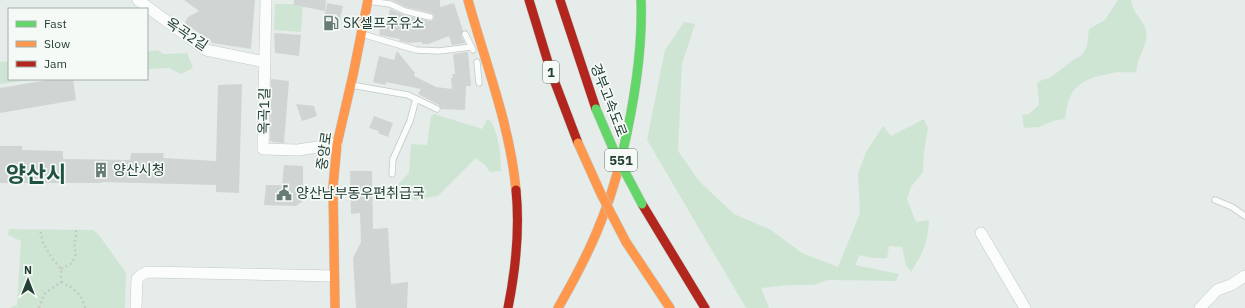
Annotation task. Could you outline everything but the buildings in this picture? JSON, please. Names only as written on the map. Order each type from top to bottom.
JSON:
[{"type":"main road","points":[[468,0],[501,111],[514,175],[518,209],[518,243],[513,284],[508,308]]},
{"type":"main road","name":"1","points":[[528,0],[563,108],[601,194],[626,242],[670,308]]},
{"type":"main road","name":"경부고속도로","points":[[560,0],[596,109],[615,153],[642,204],[705,308]]},
{"type":"main road","name":"551","points":[[558,308],[591,248],[619,170],[629,126],[636,78],[640,45],[641,0]]},
{"type":"main road","name":"중앙로","points":[[335,308],[333,186],[337,144],[368,1]]},
{"type":"street","name":"옥곡2길","points":[[138,0],[206,50],[265,62]]},
{"type":"street","name":"옥곡1길","points":[[266,0],[263,149],[298,150],[337,144]]},
{"type":"street","points":[[981,233],[1025,308]]},
{"type":"street","points":[[136,308],[138,279],[141,275],[147,272],[334,276]]},
{"type":"street","points":[[1200,308],[1217,290],[1230,285],[1245,276]]},
{"type":"lane","points":[[368,1],[390,4],[405,11],[430,17]]},
{"type":"lane","points":[[362,34],[416,50],[439,51],[471,47]]},
{"type":"lane","points":[[465,34],[478,67],[478,84]]},
{"type":"lane","points":[[351,85],[408,95],[437,109]]},
{"type":"lane","points":[[392,174],[393,159],[410,121],[416,99]]},
{"type":"lane","points":[[1215,200],[1232,207],[1245,216]]},
{"type":"path","points":[[40,229],[43,243],[51,257],[61,269],[61,282]]},
{"type":"path","points":[[61,269],[72,263],[76,254],[74,242],[76,238],[76,230]]},
{"type":"path","points":[[39,308],[44,294],[61,282]]},
{"type":"path","points":[[61,282],[78,292],[83,300],[85,308]]},
{"type":"green space","points":[[1118,0],[1131,0],[1134,10],[1146,29],[1146,41],[1136,72],[1111,73],[1097,76],[1084,82],[1078,86],[1070,97],[1065,119],[1053,121],[1039,127],[1024,128],[1022,115],[1029,114],[1039,105],[1037,83],[1050,78],[1082,55],[1087,46],[1089,29],[1105,20]]},
{"type":"green space","points":[[275,4],[303,4],[301,32],[274,30]]},
{"type":"green space","points":[[684,22],[695,24],[682,64],[678,151],[699,181],[734,214],[771,230],[802,253],[838,267],[860,213],[858,174],[866,152],[883,126],[891,136],[924,119],[928,128],[924,152],[923,172],[911,187],[907,199],[916,222],[929,220],[924,248],[911,272],[906,265],[902,247],[889,246],[887,258],[872,258],[860,255],[855,265],[899,274],[896,281],[827,280],[814,285],[789,285],[761,288],[769,308],[746,308],[647,140],[665,50]]},
{"type":"green space","points":[[158,50],[163,54],[187,53],[193,68],[181,74],[169,68],[148,69],[148,52]]},
{"type":"green space","points":[[8,61],[8,80],[30,80],[0,84],[0,62]]},
{"type":"green space","points":[[434,114],[483,129],[486,119],[491,121],[499,145],[501,171],[490,172],[485,165],[476,158],[438,196],[413,200],[403,197],[395,190],[395,187],[409,173],[411,144],[427,145],[431,116]]},
{"type":"green space","points":[[9,229],[93,230],[99,235],[126,273],[125,308],[9,308],[17,305],[21,241],[8,235]]},
{"type":"traffic: fast","points":[[622,155],[637,78],[641,39],[641,0]]},
{"type":"traffic: fast","points":[[596,109],[615,153],[642,204]]},
{"type":"traffic: slow","points":[[335,308],[333,187],[337,144],[368,0]]},
{"type":"traffic: slow","points":[[468,0],[503,118],[513,166],[516,190]]},
{"type":"traffic: slow","points":[[578,143],[601,194],[626,242]]},
{"type":"traffic: slow","points":[[558,308],[588,252],[604,215],[622,155]]},
{"type":"traffic: slow","points":[[626,242],[670,308]]},
{"type":"traffic: jam","points":[[529,0],[551,72],[578,143]]},
{"type":"traffic: jam","points":[[560,0],[596,109]]},
{"type":"traffic: jam","points":[[508,308],[513,278],[518,220],[516,190]]},
{"type":"traffic: jam","points":[[642,204],[705,308]]},
{"type":"place","name":"SK셀프주유소","points":[[331,23]]},
{"type":"place","name":"양산시청","points":[[101,170]]},
{"type":"place","name":"양산남부동우편취급국","points":[[284,193]]},
{"type":"district","name":"양산시","points":[[36,174]]}]
